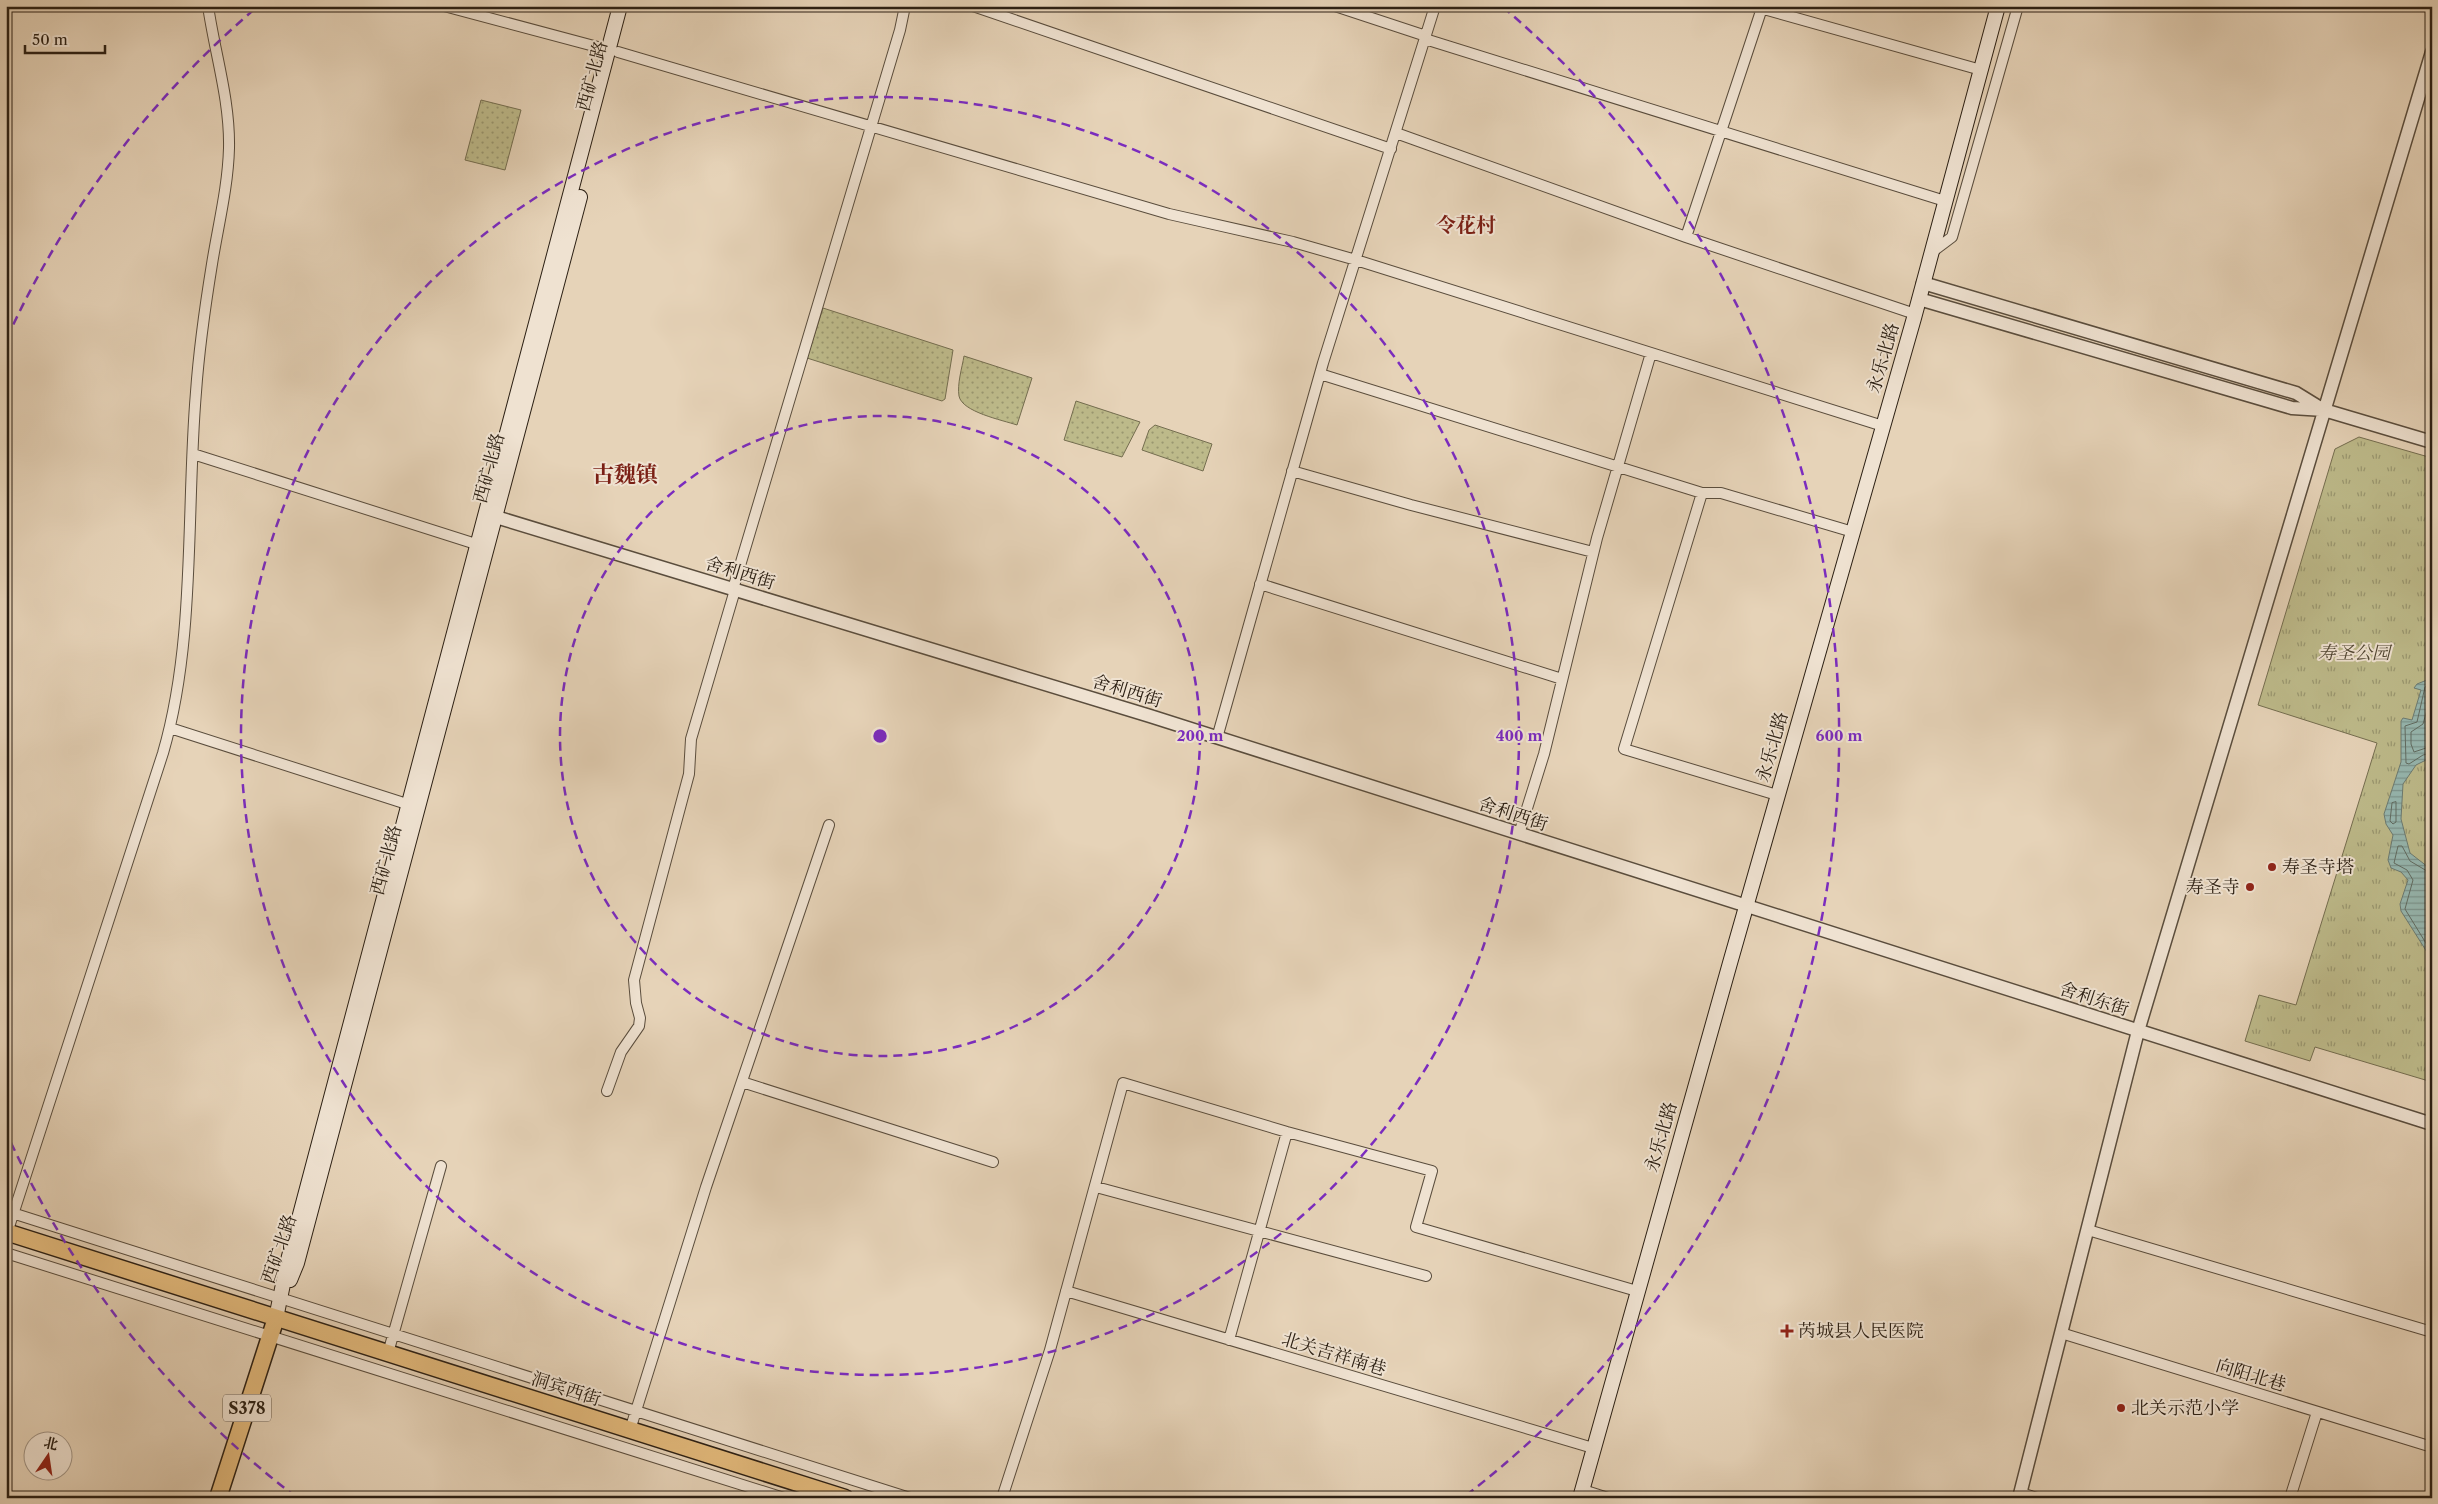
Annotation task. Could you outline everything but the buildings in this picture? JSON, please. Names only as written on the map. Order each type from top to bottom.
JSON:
[{"type":"main road","name":"西矿北路","points":[[282,1299],[297,1263],[496,517],[613,51],[620,6]]},
{"type":"main road","name":"西矿北路","points":[[282,1299],[288,1260],[478,545],[613,51],[630,6]]},
{"type":"main road","name":"永乐北路","points":[[1581,1494],[1915,314],[1998,6]]},
{"type":"main road","name":"洞宾西街","points":[[9,1233],[845,1498]]},
{"type":"main road","points":[[276,1318],[282,1299]]},
{"type":"main road","name":"S378","points":[[218,1498],[276,1318]]},
{"type":"street","points":[[208,6],[225,97],[228,161],[201,340],[196,393],[182,653],[170,728],[10,1212],[7,1255],[270,1335],[784,1498]]},
{"type":"street","points":[[444,6],[613,51],[1169,214],[1293,242],[1356,260],[1883,426]]},
{"type":"street","points":[[607,1091],[621,1052],[639,1026],[640,1018],[636,1004],[634,980],[689,774],[691,739],[905,6]]},
{"type":"street","points":[[973,6],[1391,149]]},
{"type":"street","points":[[1335,6],[1426,38],[1946,201]]},
{"type":"street","points":[[1217,738],[1320,374],[1435,6]]},
{"type":"street","points":[[1932,252],[1952,237],[2018,6]]},
{"type":"street","points":[[1686,237],[1757,7],[1981,70]]},
{"type":"street","points":[[2037,1498],[2020,1495],[2138,1031],[2432,52]]},
{"type":"street","points":[[1396,133],[1686,237],[1915,314]]},
{"type":"street","points":[[1923,283],[2296,393],[2324,410]]},
{"type":"street","points":[[1919,298],[2292,408],[2324,410],[2432,442]]},
{"type":"street","points":[[1519,834],[1544,754],[1593,552],[1652,353]]},
{"type":"street","points":[[1320,374],[1702,492],[1721,493],[1852,532]]},
{"type":"street","points":[[193,454],[478,545]]},
{"type":"street","points":[[1292,471],[1411,506],[1593,552]]},
{"type":"street","points":[[1702,492],[1624,749],[1778,795]]},
{"type":"street","name":"舍利西街","points":[[496,517],[1217,738],[1746,906]]},
{"type":"street","points":[[1260,584],[1562,679]]},
{"type":"street","points":[[170,728],[410,805]]},
{"type":"street","points":[[630,1430],[706,1187],[829,825]]},
{"type":"street","name":"舍利东街","points":[[1746,906],[2432,1124]]},
{"type":"street","points":[[742,1082],[993,1162]]},
{"type":"street","points":[[1002,1498],[1066,1291],[1123,1084],[1287,1132],[1432,1171],[1416,1227],[1638,1291]]},
{"type":"street","points":[[1229,1340],[1287,1132]]},
{"type":"street","points":[[388,1353],[441,1166]]},
{"type":"street","points":[[1096,1187],[1426,1276]]},
{"type":"street","points":[[10,1212],[910,1498]]},
{"type":"street","points":[[2088,1230],[2432,1332]]},
{"type":"street","name":"北关吉祥南巷","points":[[1066,1291],[1594,1448]]},
{"type":"street","name":"向阳北巷","points":[[2061,1333],[2432,1447]]},
{"type":"street","points":[[2290,1498],[2317,1412]]},
{"type":"street","points":[[1581,1494],[1608,1498]]},
{"type":"green space","points":[[481,100],[521,110],[505,170],[465,160]]},
{"type":"green space","points":[[823,308],[953,350],[945,399],[942,401],[807,358]]},
{"type":"green space","points":[[964,356],[1032,378],[1017,425],[984,415],[967,407],[962,402],[959,396],[959,386]]},
{"type":"green space","points":[[1076,401],[1140,422],[1122,457],[1064,440]]},
{"type":"green space","points":[[1155,425],[1212,444],[1203,471],[1142,450],[1149,430]]},
{"type":"green space","name":"寿圣公园","points":[[2359,437],[2432,458],[2432,1082],[2315,1047],[2310,1061],[2245,1041],[2259,995],[2296,1005],[2377,743],[2258,705],[2335,449]]},
{"type":"water","points":[[2432,678],[2432,757],[2416,765],[2403,784],[2401,819],[2410,853],[2428,867],[2432,874],[2428,910],[2432,923],[2432,960],[2401,911],[2400,904],[2408,880],[2401,872],[2391,868],[2388,860],[2393,835],[2386,824],[2384,814],[2401,762],[2401,721],[2403,718],[2412,720],[2421,690],[2414,688],[2417,684]]},
{"type":"place","name":"寿圣寺塔","points":[[2272,867]]},
{"type":"place","name":"寿圣寺","points":[[2250,887]]},
{"type":"place","name":"芮城县人民医院","points":[[1787,1331]]},
{"type":"place","name":"北关示范小学","points":[[2121,1408]]},
{"type":"district","name":"令花村","points":[[1466,225]]},
{"type":"district","name":"古魏镇","points":[[625,474]]}]
